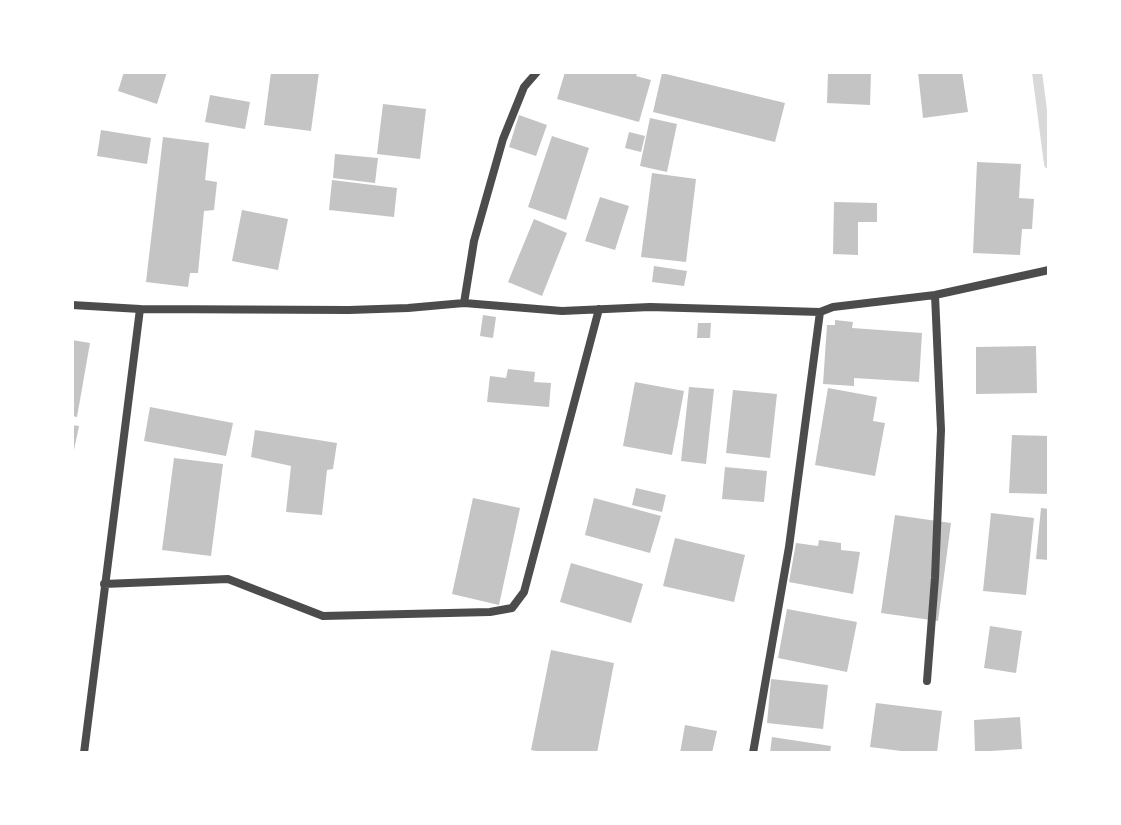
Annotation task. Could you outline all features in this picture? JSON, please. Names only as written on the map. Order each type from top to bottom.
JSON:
[{"type":"street","points":[[464,303],[474,241],[503,139],[524,87],[537,72]]},
{"type":"street","points":[[72,305],[140,309],[349,310],[464,303],[562,311],[650,307],[820,312],[833,307],[935,295],[1049,270]]},
{"type":"street","points":[[927,681],[941,430],[935,295]]},
{"type":"street","points":[[84,753],[140,309]]},
{"type":"street","points":[[104,584],[228,579],[323,616],[490,612],[512,608],[524,592],[599,309]]},
{"type":"street","points":[[753,753],[789,547],[820,312]]},
{"type":"building","points":[[124,72],[167,72],[157,104],[118,91]]},
{"type":"building","points":[[271,72],[319,72],[311,131],[264,125]]},
{"type":"building","points":[[565,72],[638,72],[636,76],[651,80],[639,122],[557,99]]},
{"type":"building","points":[[828,72],[871,72],[870,105],[827,103]]},
{"type":"building","points":[[918,72],[962,72],[968,112],[923,118]]},
{"type":"building","points":[[662,73],[785,103],[775,142],[653,112]]},
{"type":"building","points":[[210,95],[250,102],[245,129],[205,122]]},
{"type":"building","points":[[383,104],[426,109],[420,159],[377,154]]},
{"type":"building","points":[[519,115],[547,125],[536,156],[509,147]]},
{"type":"building","points":[[650,118],[677,124],[667,172],[640,166]]},
{"type":"building","points":[[101,130],[151,138],[147,164],[97,156]]},
{"type":"building","points":[[629,132],[645,136],[641,152],[625,148]]},
{"type":"building","points":[[552,136],[589,148],[566,220],[528,207]]},
{"type":"building","points":[[163,137],[209,143],[205,180],[217,182],[214,210],[204,211],[198,273],[190,273],[188,287],[146,282]]},
{"type":"building","points":[[335,154],[378,158],[375,183],[333,178]]},
{"type":"building","points":[[977,162],[1021,164],[1019,198],[1034,199],[1032,229],[1022,229],[1020,255],[973,253]]},
{"type":"building","points":[[652,173],[696,179],[686,262],[641,257]]},
{"type":"building","points":[[332,180],[397,188],[394,217],[329,210]]},
{"type":"building","points":[[600,197],[629,206],[615,250],[585,241]]},
{"type":"building","points":[[834,202],[877,203],[877,222],[858,222],[858,255],[833,254]]},
{"type":"building","points":[[242,210],[288,219],[278,270],[232,261]]},
{"type":"building","points":[[534,219],[567,233],[542,296],[508,282]]},
{"type":"building","points":[[654,266],[687,271],[684,286],[652,282]]},
{"type":"building","points":[[483,315],[496,317],[493,338],[480,336]]},
{"type":"building","points":[[835,320],[853,322],[852,328],[922,333],[919,382],[854,378],[854,386],[823,384],[827,325],[835,325]]},
{"type":"building","points":[[698,323],[711,323],[710,338],[697,338]]},
{"type":"building","points":[[72,340],[90,343],[77,417],[72,416]]},
{"type":"building","points":[[1036,346],[1037,393],[976,394],[976,347]]},
{"type":"building","points":[[508,369],[535,372],[534,382],[551,383],[549,407],[487,402],[490,376],[506,378]]},
{"type":"building","points":[[635,382],[684,391],[672,455],[623,446]]},
{"type":"building","points":[[689,387],[714,389],[706,464],[681,461]]},
{"type":"building","points":[[828,388],[877,397],[873,421],[885,423],[875,476],[815,465]]},
{"type":"building","points":[[733,390],[777,394],[770,458],[726,453]]},
{"type":"building","points":[[150,407],[233,423],[226,456],[144,441]]},
{"type":"building","points":[[72,425],[79,426],[73,455],[72,455]]},
{"type":"building","points":[[255,430],[337,443],[333,469],[327,470],[322,515],[286,512],[291,466],[251,457]]},
{"type":"building","points":[[1012,435],[1049,436],[1049,494],[1009,493]]},
{"type":"building","points":[[174,458],[223,464],[211,556],[162,550]]},
{"type":"building","points":[[725,467],[767,471],[764,502],[722,499]]},
{"type":"building","points":[[636,488],[666,495],[662,512],[632,505]]},
{"type":"building","points":[[473,498],[520,508],[499,605],[452,594]]},
{"type":"building","points":[[594,498],[661,516],[650,553],[585,535]]},
{"type":"building","points":[[1041,508],[1049,509],[1049,560],[1036,559]]},
{"type":"building","points":[[991,513],[1034,518],[1026,595],[983,591]]},
{"type":"building","points":[[895,515],[951,523],[938,621],[881,613]]},
{"type":"building","points":[[675,538],[745,555],[734,602],[663,586]]},
{"type":"building","points":[[819,540],[841,543],[841,550],[860,552],[853,594],[789,582],[796,543],[818,546]]},
{"type":"building","points":[[571,563],[643,584],[631,623],[560,602]]},
{"type":"building","points":[[787,609],[857,622],[847,672],[778,658]]},
{"type":"building","points":[[990,626],[1022,631],[1016,673],[984,668]]},
{"type":"building","points":[[551,650],[614,663],[597,753],[531,750]]},
{"type":"building","points":[[771,679],[828,685],[823,729],[767,723]]},
{"type":"building","points":[[876,703],[942,711],[937,753],[870,747]]},
{"type":"building","points":[[1020,717],[1022,749],[975,752],[974,720]]},
{"type":"building","points":[[685,725],[717,731],[712,753],[680,753]]},
{"type":"building","points":[[772,737],[831,746],[830,753],[770,753]]},
{"type":"waterway","points":[[1037,72],[1049,164]]}]
